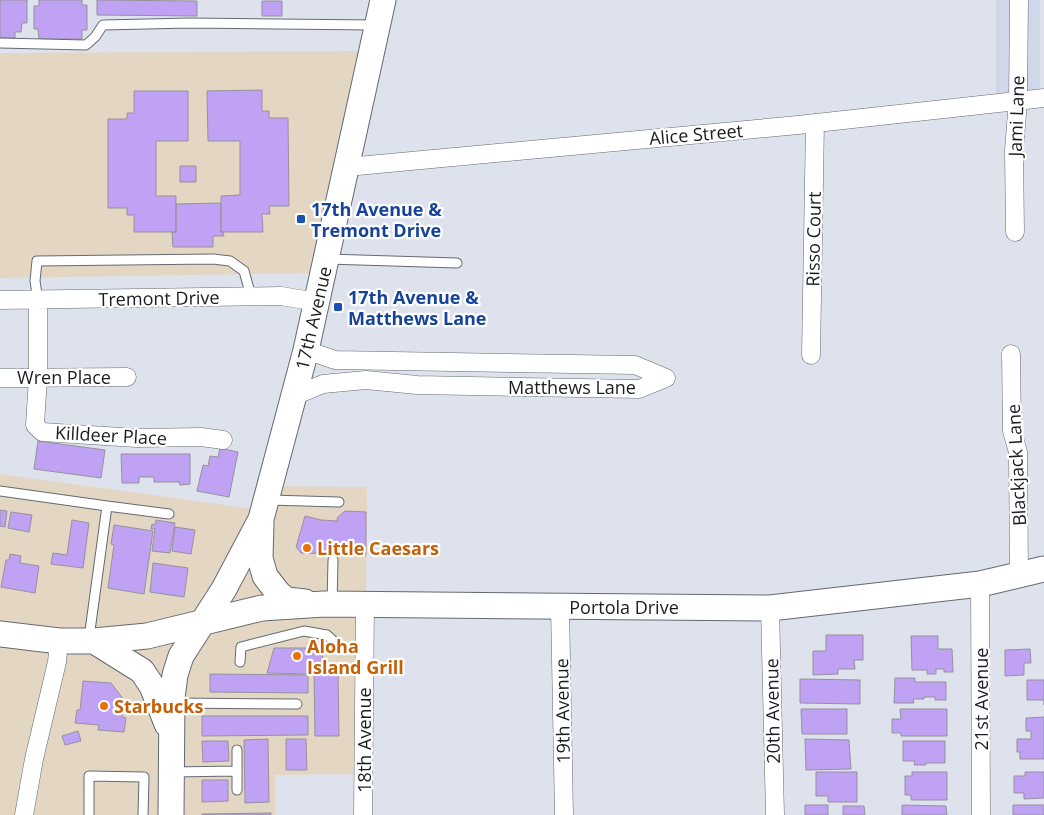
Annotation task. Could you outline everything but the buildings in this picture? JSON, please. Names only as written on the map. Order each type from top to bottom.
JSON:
[{"type":"main road","name":"17th Avenue","points":[[171,815],[172,703],[175,675],[181,656],[224,589],[264,510],[306,350],[383,0]]},
{"type":"main road","points":[[264,510],[260,558],[265,576],[286,600],[328,604]]},
{"type":"main road","name":"Portola Drive","points":[[0,634],[59,641],[91,641],[147,636],[262,608],[328,604],[770,608],[980,584],[1044,569]]},
{"type":"main road","points":[[91,641],[142,671],[152,686],[172,735]]},
{"type":"street","name":"Jami Lane","points":[[1015,232],[1014,150],[1018,101],[1019,0]]},
{"type":"street","name":"Alice Street","points":[[347,167],[815,123],[1044,98]]},
{"type":"street","name":"Risso Court","points":[[811,355],[815,123]]},
{"type":"street","name":"Tremont Drive","points":[[0,300],[38,301],[286,296],[317,302]]},
{"type":"street","name":"Killdeer Place","points":[[38,301],[38,377],[34,425],[42,432],[138,438],[201,437],[223,440]]},
{"type":"street","name":"Matthews Lane","points":[[294,396],[323,384],[366,380],[417,385],[639,389],[666,378],[635,366],[335,360],[306,350]]},
{"type":"street","name":"Blackjack Lane","points":[[1011,354],[1012,430],[1018,452],[1019,575]]},
{"type":"street","name":"Wren Place","points":[[0,378],[127,377]]},
{"type":"street","name":"21st Avenue","points":[[980,584],[981,815]]},
{"type":"street","name":"18th Avenue","points":[[363,815],[365,604]]},
{"type":"street","name":"19th Avenue","points":[[560,606],[564,815]]},
{"type":"street","name":"20th Avenue","points":[[770,608],[774,815]]},
{"type":"street","points":[[24,815],[34,758],[58,662],[59,641]]},
{"type":"lane","points":[[0,43],[86,45],[95,37],[103,25],[378,25]]},
{"type":"lane","points":[[38,301],[35,280],[37,261],[213,259],[230,261],[244,271],[250,296]]},
{"type":"lane","points":[[327,259],[457,264]]},
{"type":"lane","points":[[0,491],[169,514]]},
{"type":"lane","points":[[264,510],[339,502]]},
{"type":"lane","points":[[91,641],[107,506]]},
{"type":"lane","points":[[328,604],[333,560]]},
{"type":"lane","points":[[240,662],[241,647],[304,631],[327,635],[341,648],[364,649]]},
{"type":"lane","points":[[172,703],[298,704]]},
{"type":"lane","points":[[236,750],[237,790]]},
{"type":"lane","points":[[172,772],[237,771]]},
{"type":"lane","points":[[89,815],[89,776],[144,777],[143,815]]},
{"type":"shaded area","points":[[996,0],[1040,0],[1040,101],[996,103]]},
{"type":"shaded area","points":[[368,51],[320,273],[0,278],[0,53]]},
{"type":"shaded area","points":[[0,474],[269,511],[274,486],[367,487],[365,774],[275,775],[275,815],[0,815]]},
{"type":"place","name":"17th Avenue & Tremont Drive","points":[[301,219]]},
{"type":"place","name":"17th Avenue & Matthews Lane","points":[[338,307]]},
{"type":"place","name":"Little Caesars","points":[[307,548]]},
{"type":"place","name":"Aloha Island Grill","points":[[297,656]]},
{"type":"place","name":"Starbucks","points":[[104,706]]}]
